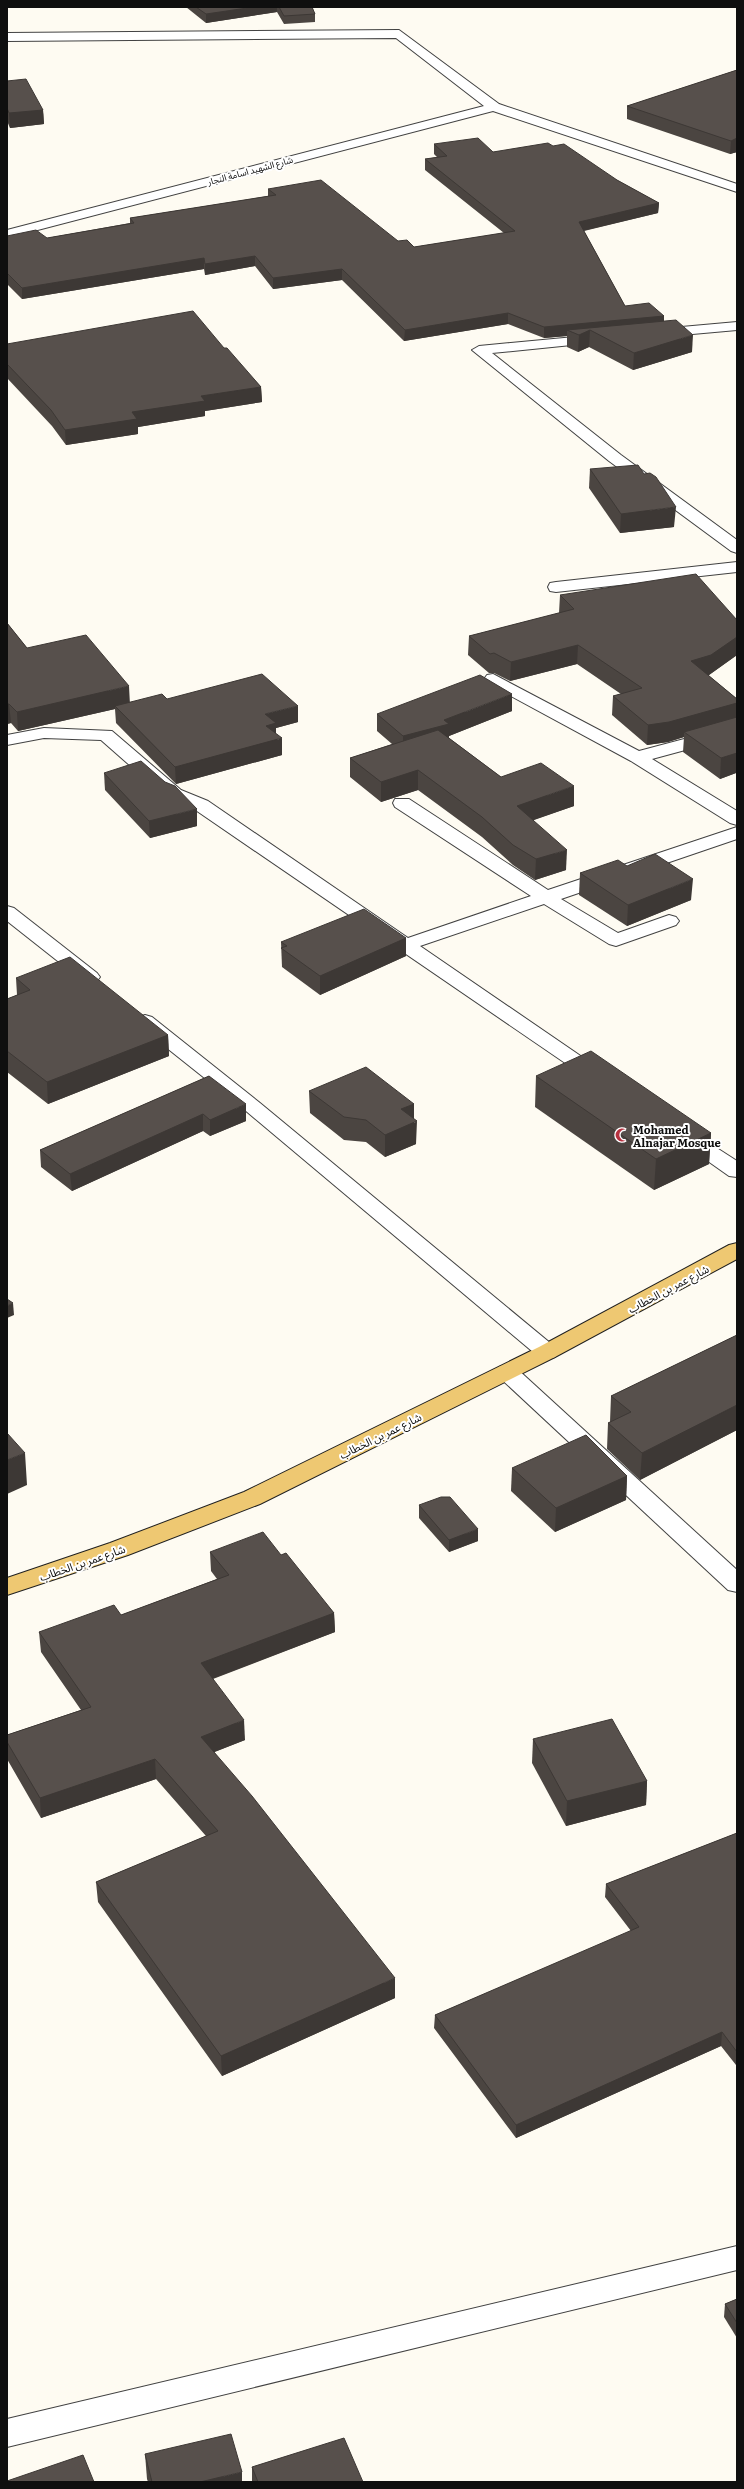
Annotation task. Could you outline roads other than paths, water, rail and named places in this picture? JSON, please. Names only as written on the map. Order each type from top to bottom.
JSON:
[{"type":"main road","name":"شارع عمر بن الخطاب","points":[[7,1587],[119,1549],[252,1498],[547,1352],[737,1250]]},
{"type":"street","points":[[7,37],[399,34],[494,106],[737,188]]},
{"type":"street","name":"شارع الشهيد اسامة النجار","points":[[7,234],[494,106]]},
{"type":"street","points":[[643,335],[737,326]]},
{"type":"street","points":[[612,338],[479,350],[615,458],[737,548]]},
{"type":"street","points":[[556,588],[729,568],[737,585]]},
{"type":"street","points":[[493,679],[637,757],[737,819]]},
{"type":"street","points":[[637,757],[737,730]]},
{"type":"street","points":[[7,740],[44,733],[106,735],[174,794],[201,805],[613,1087]]},
{"type":"street","points":[[402,803],[547,898],[616,940],[669,921]]},
{"type":"street","points":[[405,944],[547,898],[737,833]]},
{"type":"street","points":[[7,912],[102,988]]},
{"type":"street","points":[[128,1008],[253,1107],[547,1352]]},
{"type":"street","points":[[672,1127],[737,1172]]},
{"type":"street","points":[[507,1372],[737,1584]]},
{"type":"street","points":[[7,2433],[737,2258]]},
{"type":"place","name":"Mohamed Alnajar Mosque","points":[[622,1135]]}]
